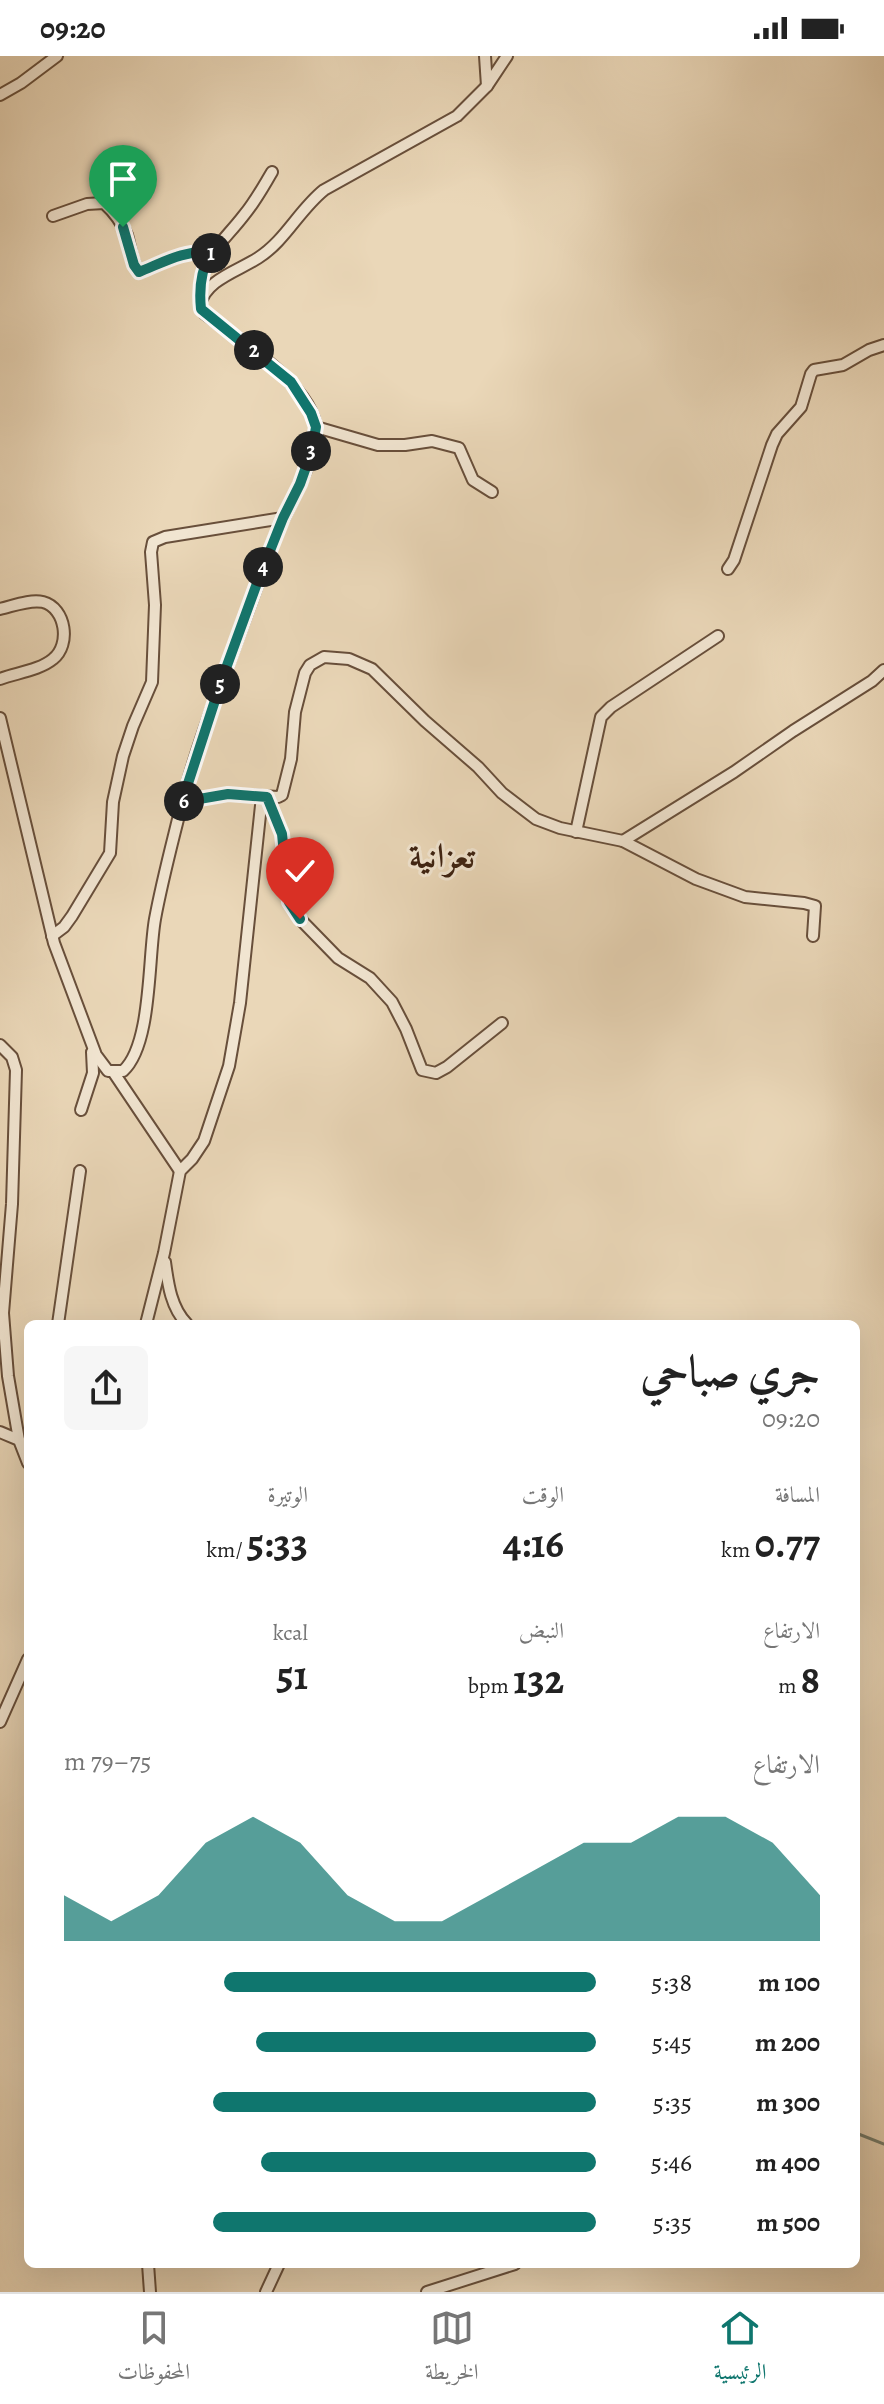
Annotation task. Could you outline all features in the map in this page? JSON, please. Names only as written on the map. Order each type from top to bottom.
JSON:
[{"type":"street","points":[[0,95],[57,56]]},
{"type":"street","points":[[485,56],[487,86]]},
{"type":"street","points":[[201,299],[208,288],[260,257],[277,243],[324,190],[457,116],[487,86],[507,56]]},
{"type":"street","points":[[114,1073],[127,1069],[139,1044],[145,1017],[155,920],[182,802],[221,682],[312,450],[316,427],[311,413],[291,382],[205,314],[200,305],[202,272],[211,253],[246,213],[272,172]]},
{"type":"street","points":[[53,216],[87,204],[104,203],[123,227],[139,272],[180,255],[211,253]]},
{"type":"street","points":[[728,569],[734,560],[772,445],[777,434],[801,407],[811,374],[814,370],[843,365],[884,345]]},
{"type":"street","points":[[316,427],[378,445],[432,441],[459,448],[473,480],[492,492]]},
{"type":"street","points":[[52,936],[72,916],[110,853],[113,802],[123,756],[152,682],[155,605],[153,542],[165,537],[283,518]]},
{"type":"street","points":[[0,609],[38,601],[52,605],[59,613],[64,638],[61,651],[53,659],[0,679]]},
{"type":"street","points":[[576,832],[601,717],[611,707],[718,636]]},
{"type":"street","points":[[182,802],[228,794],[282,795],[291,759],[295,712],[305,673],[310,665],[324,657],[360,662],[372,669],[524,812],[548,825],[623,841],[696,879],[745,897],[815,906],[813,936]]},
{"type":"street","points":[[623,841],[734,772],[884,670]]},
{"type":"street","points":[[0,718],[52,936],[92,1046],[104,1069],[114,1073],[180,1171]]},
{"type":"street","points":[[265,797],[282,834],[289,902],[300,919],[338,958],[370,978],[392,1002],[422,1070],[432,1074],[447,1067],[502,1023]]},
{"type":"street","points":[[147,1320],[180,1171],[204,1141],[229,1066],[240,1003],[265,797]]},
{"type":"street","points":[[0,1045],[12,1057],[16,1070],[12,1204],[3,1313],[8,1376],[24,1453]]},
{"type":"street","points":[[81,1110],[93,1073],[92,1046]]},
{"type":"street","points":[[59,1320],[80,1171]]},
{"type":"street","points":[[164,1253],[167,1281],[178,1313],[184,1320]]},
{"type":"street","points":[[0,1432],[19,1440]]},
{"type":"street","points":[[0,1722],[24,1668]]},
{"type":"street","points":[[148,2268],[150,2292]]},
{"type":"street","points":[[266,2292],[277,2268]]},
{"type":"street","points":[[427,2292],[502,2268]]},
{"type":"waterway","points":[[860,2135],[884,2144]]},
{"type":"district","name":"تعزانية","points":[[442,855]]},
{"type":"route","points":[[123,227],[139,272],[180,255],[211,253],[200,282],[201,309],[291,382],[311,413],[316,427],[300,484],[256,586],[182,802],[228,794],[267,797],[282,834],[286,892],[300,919]]}]
